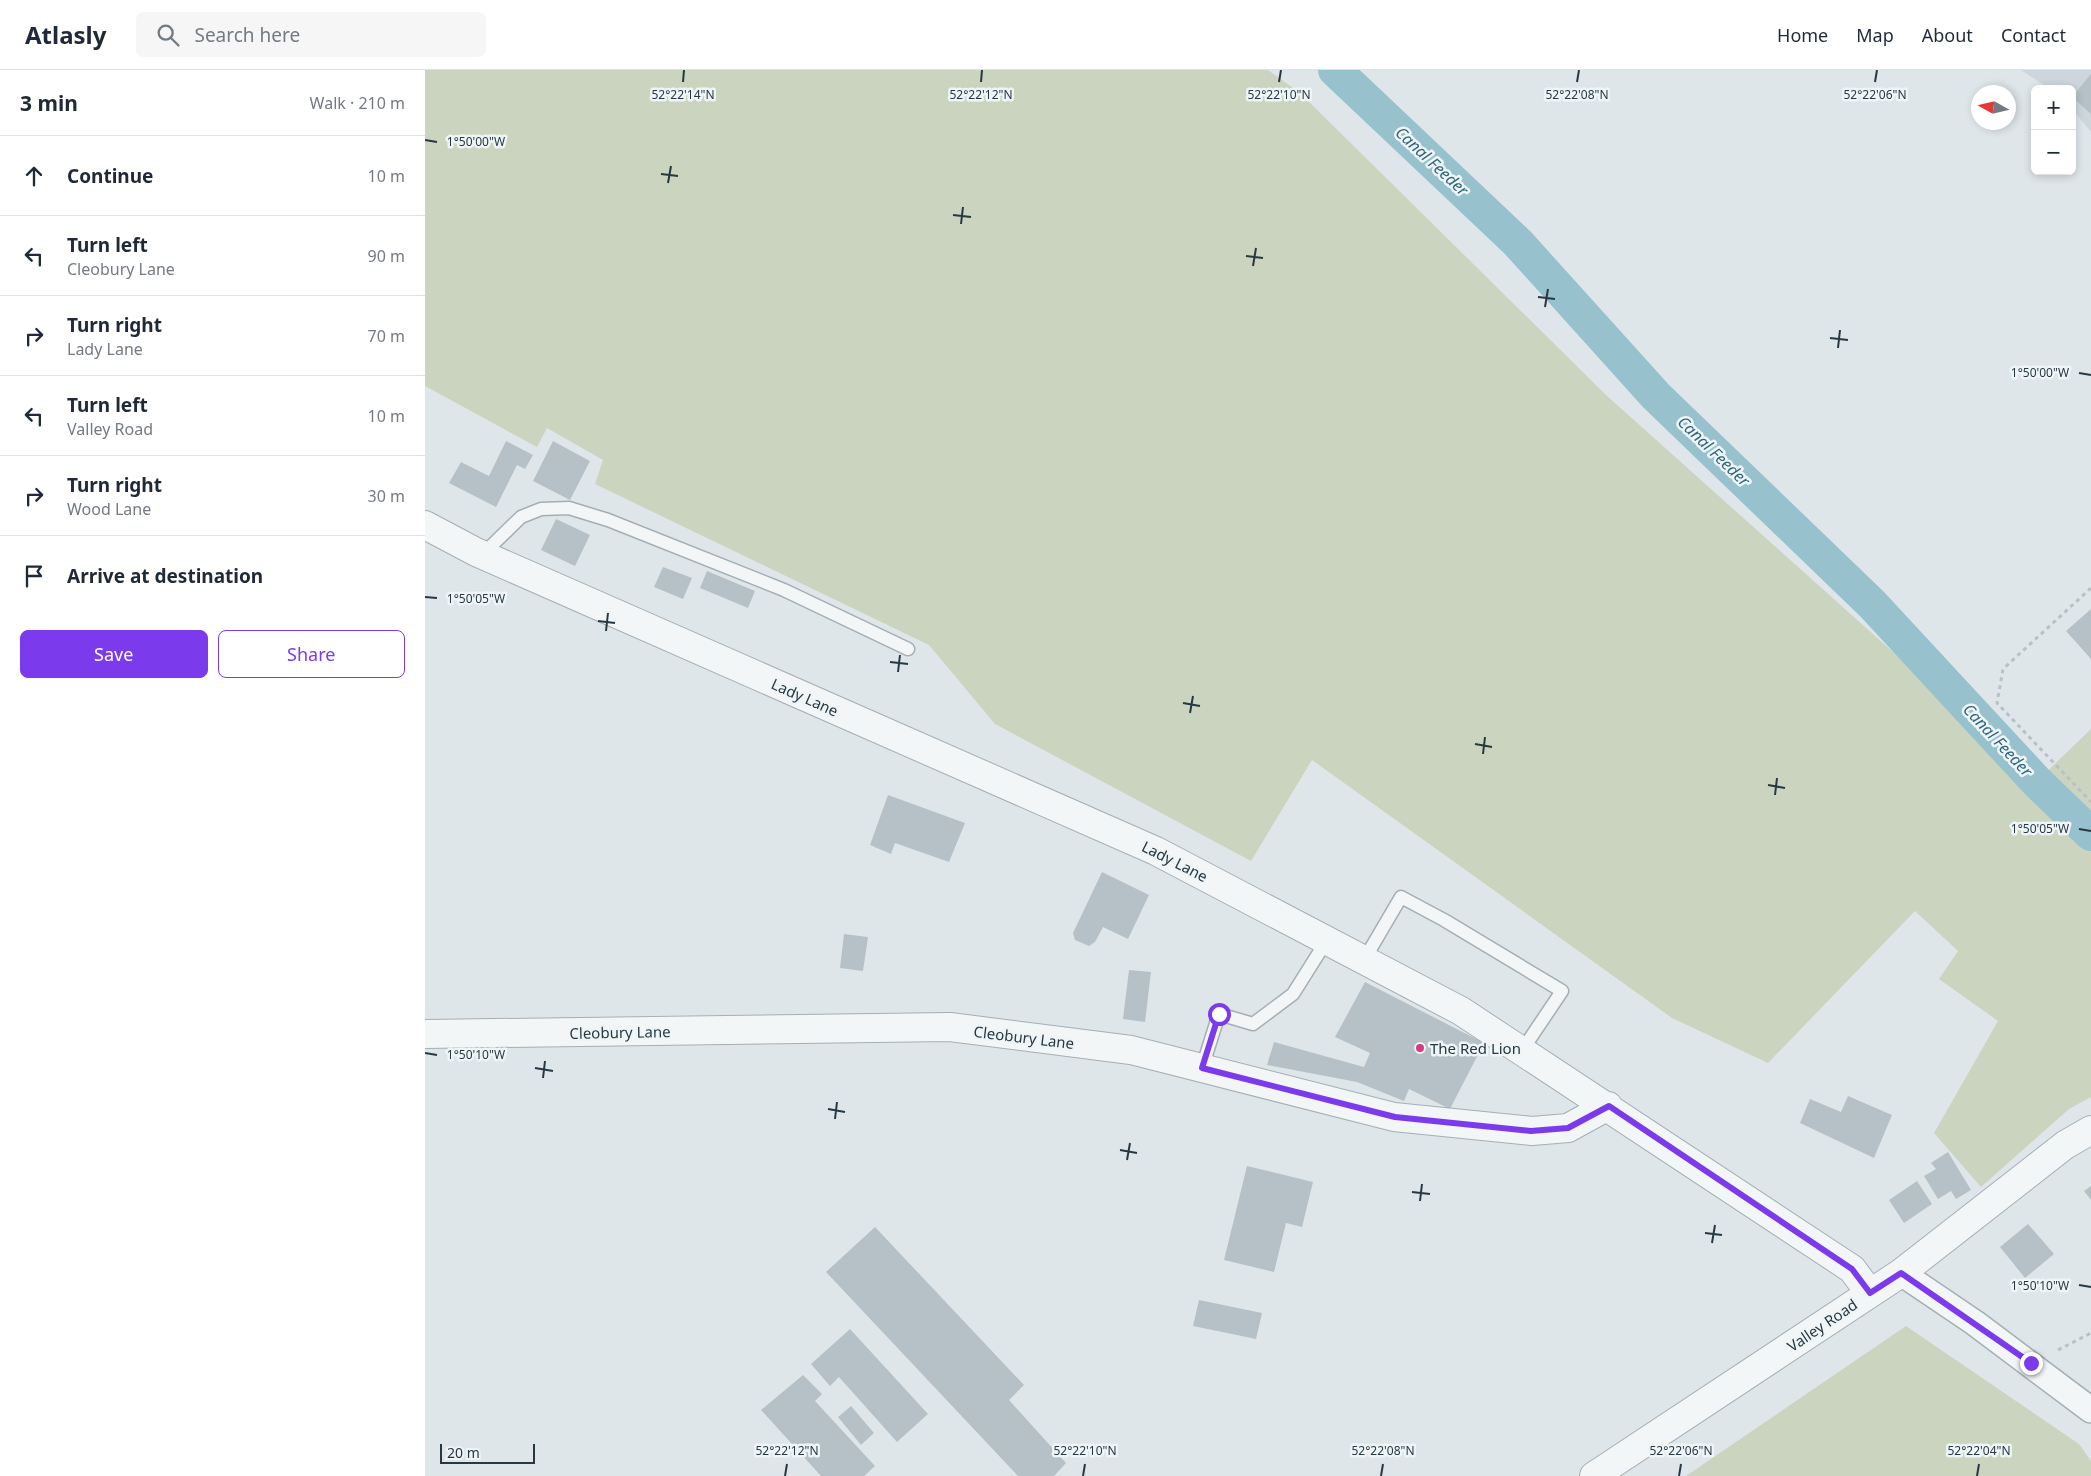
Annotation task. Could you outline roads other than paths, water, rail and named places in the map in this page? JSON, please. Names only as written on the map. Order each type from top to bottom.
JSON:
[{"type":"street","name":"Lady Lane","points":[[425,525],[482,555],[1156,851],[1461,1011],[1521,1052],[1609,1106],[1852,1269],[1870,1293]]},
{"type":"street","name":"Cleobury Lane","points":[[425,1034],[950,1027],[1131,1050],[1395,1117],[1531,1131],[1568,1128],[1609,1106]]},
{"type":"street","name":"Valley Road","points":[[1594,1476],[1901,1273],[2065,1145],[2091,1130]]},
{"type":"street","points":[[1901,1273],[1975,1322],[2091,1410]]},
{"type":"lane","points":[[482,555],[521,517],[541,509],[569,508],[608,520],[784,590],[908,649]]},
{"type":"lane","points":[[1364,960],[1401,897],[1444,920],[1562,990],[1521,1052]]},
{"type":"lane","points":[[1202,1068],[1219,1014],[1253,1024],[1293,994],[1327,940]]},
{"type":"waterway","name":"Canal Feeder","points":[[1335,70],[1518,243],[1656,396],[1872,604],[2037,782],[2091,834]]},
{"type":"place","name":"The Red Lion","points":[[1420,1048]]}]
